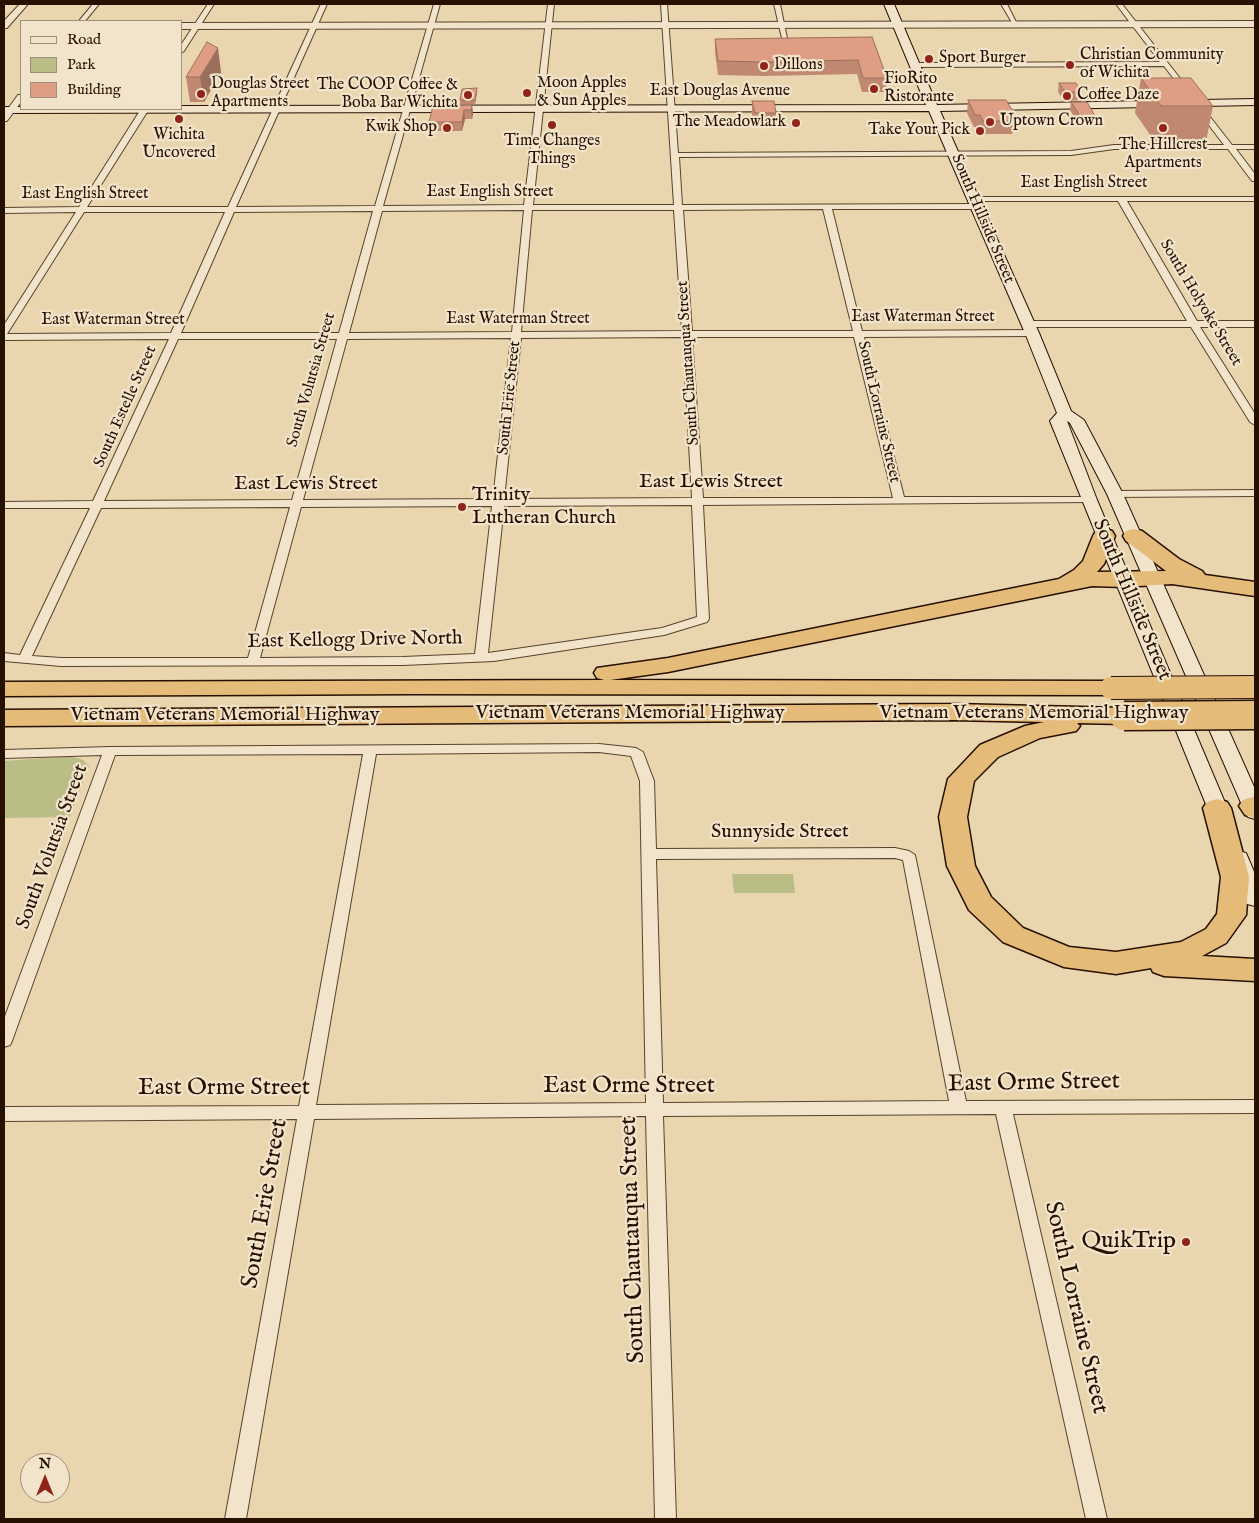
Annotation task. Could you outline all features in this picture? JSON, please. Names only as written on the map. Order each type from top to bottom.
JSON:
[{"type":"highway","points":[[1063,584],[1082,575],[1093,564],[1104,536]]},
{"type":"highway","points":[[1134,536],[1171,564],[1188,574],[1214,582]]},
{"type":"highway","points":[[412,686],[580,676],[668,665],[1092,579],[1123,580],[1172,577],[1255,589]]},
{"type":"highway","points":[[4,683],[87,688]]},
{"type":"highway","name":"Vietnam Veterans Memorial Highway","points":[[4,689],[412,686],[1255,687]]},
{"type":"highway","name":"Vietnam Veterans Memorial Highway","points":[[4,718],[933,712],[1124,716],[1255,715]]},
{"type":"highway","points":[[1124,716],[1034,731],[989,752],[961,779],[952,817],[960,866],[979,903],[1013,935],[1064,957],[1116,963],[1255,970]]},
{"type":"highway","points":[[4,728],[138,717]]},
{"type":"highway","points":[[1116,963],[1188,951],[1216,936],[1231,915],[1235,877],[1217,808]]},
{"type":"main road","name":"South Hillside Street","points":[[889,4],[1065,414],[1076,420],[1115,494],[1254,809]]},
{"type":"main road","name":"East Douglas Avenue","points":[[182,109],[933,108],[1255,102]]},
{"type":"main road","name":"East Douglas Avenue","points":[[6,113],[110,110]]},
{"type":"main road","name":"South Hillside Street","points":[[1065,414],[1058,420],[1089,500],[1255,899]]},
{"type":"street","points":[[4,26],[24,4]]},
{"type":"street","points":[[83,20],[96,4]]},
{"type":"street","points":[[182,49],[211,4]]},
{"type":"street","name":"South Estelle Street","points":[[24,660],[98,505],[324,4]]},
{"type":"street","name":"South Volutsia Street","points":[[253,661],[436,4]]},
{"type":"street","name":"South Erie Street","points":[[481,658],[499,503],[538,108],[551,4]]},
{"type":"street","name":"South Chautauqua Street","points":[[664,4],[688,334],[703,618]]},
{"type":"street","points":[[777,4],[787,47]]},
{"type":"street","points":[[1004,4],[1016,25]]},
{"type":"street","points":[[1119,4],[1255,179]]},
{"type":"street","points":[[182,26],[1255,24]]},
{"type":"street","points":[[4,26],[16,27]]},
{"type":"street","points":[[914,64],[1165,64]]},
{"type":"street","points":[[6,113],[20,98]]},
{"type":"street","points":[[4,332],[143,110]]},
{"type":"street","points":[[676,156],[1071,154],[1114,147],[1255,147]]},
{"type":"street","name":"East English Street","points":[[4,210],[827,207],[1121,199],[1255,199]]},
{"type":"street","name":"South Holyoke Street","points":[[1121,199],[1194,324],[1255,422]]},
{"type":"street","name":"South Lorraine Street","points":[[827,207],[899,501]]},
{"type":"street","name":"East Waterman Street","points":[[4,337],[859,333],[1255,324]]},
{"type":"street","points":[[1115,494],[1255,494]]},
{"type":"street","name":"East Lewis Street","points":[[4,505],[1089,500]]},
{"type":"street","name":"East Kellogg Drive North","points":[[4,657],[61,662],[403,661],[481,658],[664,631],[703,618]]},
{"type":"street","name":"South Chautauqua Street","points":[[370,750],[599,748],[636,752],[647,781],[666,1519]]},
{"type":"street","points":[[4,754],[110,751],[370,750]]},
{"type":"street","name":"South Erie Street","points":[[235,1519],[370,750]]},
{"type":"street","name":"South Volutsia Street","points":[[4,1041],[110,751]]},
{"type":"street","name":"Sunnyside Street","points":[[649,854],[896,853],[904,854],[910,858],[959,1109]]},
{"type":"street","name":"East Orme Street","points":[[4,1114],[1255,1106]]},
{"type":"street","name":"South Lorraine Street","points":[[1004,1108],[1097,1519]]},
{"type":"green space","points":[[72,756],[83,760],[89,766],[70,817],[4,818],[4,761]]},
{"type":"green space","points":[[732,874],[793,874],[795,893],[734,893]]},
{"type":"building","points":[[872,37],[887,78],[863,78],[858,60],[718,61],[715,39]]},
{"type":"building","points":[[207,42],[218,48],[200,77],[186,77]]},
{"type":"building","points":[[1141,78],[1191,78],[1213,106],[1161,106]]},
{"type":"building","points":[[1059,83],[1076,83],[1081,92],[1065,92]]},
{"type":"building","points":[[477,88],[475,100],[460,100],[462,89]]},
{"type":"building","points":[[968,100],[1006,100],[1017,118],[1012,118],[1014,121],[983,121],[980,115],[975,115]]},
{"type":"building","points":[[752,101],[774,101],[776,113],[755,113]]},
{"type":"building","points":[[1071,102],[1087,102],[1095,116],[1080,116]]},
{"type":"building","points":[[472,105],[471,110],[464,110],[462,122],[429,122],[433,106]]},
{"type":"place","name":"Sport Burger","points":[[929,59]]},
{"type":"place","name":"Christian Community of Wichita","points":[[1070,65]]},
{"type":"place","name":"Dillons","points":[[764,66]]},
{"type":"place","name":"FioRito Ristorante","points":[[874,89]]},
{"type":"place","name":"Moon Apples & Sun Apples","points":[[527,93]]},
{"type":"place","name":"Douglas Street Apartments","points":[[201,94]]},
{"type":"place","name":"The COOP Coffee & Boba Bar Wichita","points":[[468,95]]},
{"type":"place","name":"Coffee Daze","points":[[1067,96]]},
{"type":"place","name":"Wichita Uncovered","points":[[179,119]]},
{"type":"place","name":"Uptown Crown","points":[[990,122]]},
{"type":"place","name":"The Meadowlark","points":[[796,123]]},
{"type":"place","name":"Time Changes Things","points":[[552,125]]},
{"type":"place","name":"Kwik Shop","points":[[447,128]]},
{"type":"place","name":"The Hillcrest Apartments","points":[[1163,128]]},
{"type":"place","name":"Take Your Pick","points":[[980,131]]},
{"type":"place","name":"Trinity Lutheran Church","points":[[462,507]]},
{"type":"place","name":"QuikTrip","points":[[1186,1242]]}]
